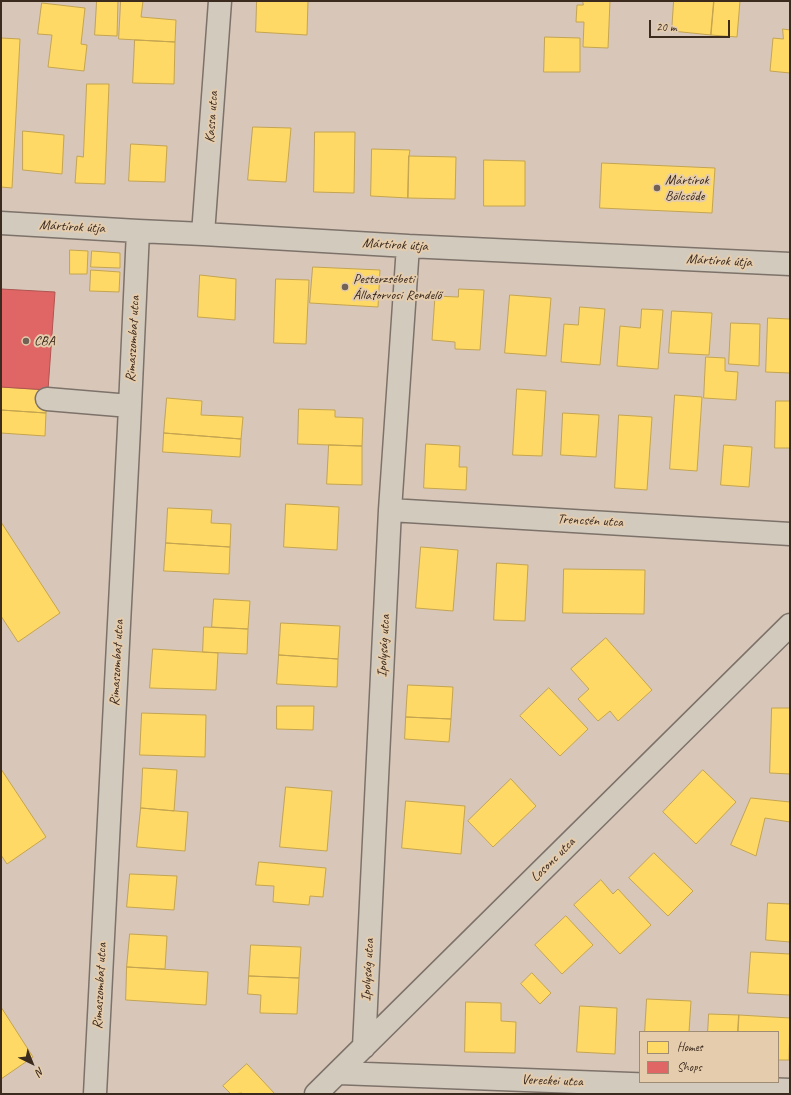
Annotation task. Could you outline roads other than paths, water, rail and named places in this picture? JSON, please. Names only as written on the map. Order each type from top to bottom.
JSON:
[{"type":"street","name":"Kassa utca","points":[[203,234],[220,1]]},
{"type":"street","name":"Mártírok útja","points":[[1,223],[408,246],[790,264]]},
{"type":"street","name":"Rimaszombat utca","points":[[95,1094],[138,231]]},
{"type":"street","name":"Ipolyság utca","points":[[364,1047],[390,510],[408,246]]},
{"type":"street","points":[[47,399],[130,406]]},
{"type":"street","name":"Trencsén utca","points":[[390,510],[790,534]]},
{"type":"street","name":"Losonc utca","points":[[316,1094],[790,625]]},
{"type":"street","name":"Vereckei utca","points":[[339,1072],[790,1090]]},
{"type":"place","name":"Mártírok Bölcsőde","points":[[657,188]]},
{"type":"place","name":"Pesterzsébeti Állatorvosi Rendelő","points":[[345,287]]},
{"type":"place","name":"CBA","points":[[26,341]]}]
